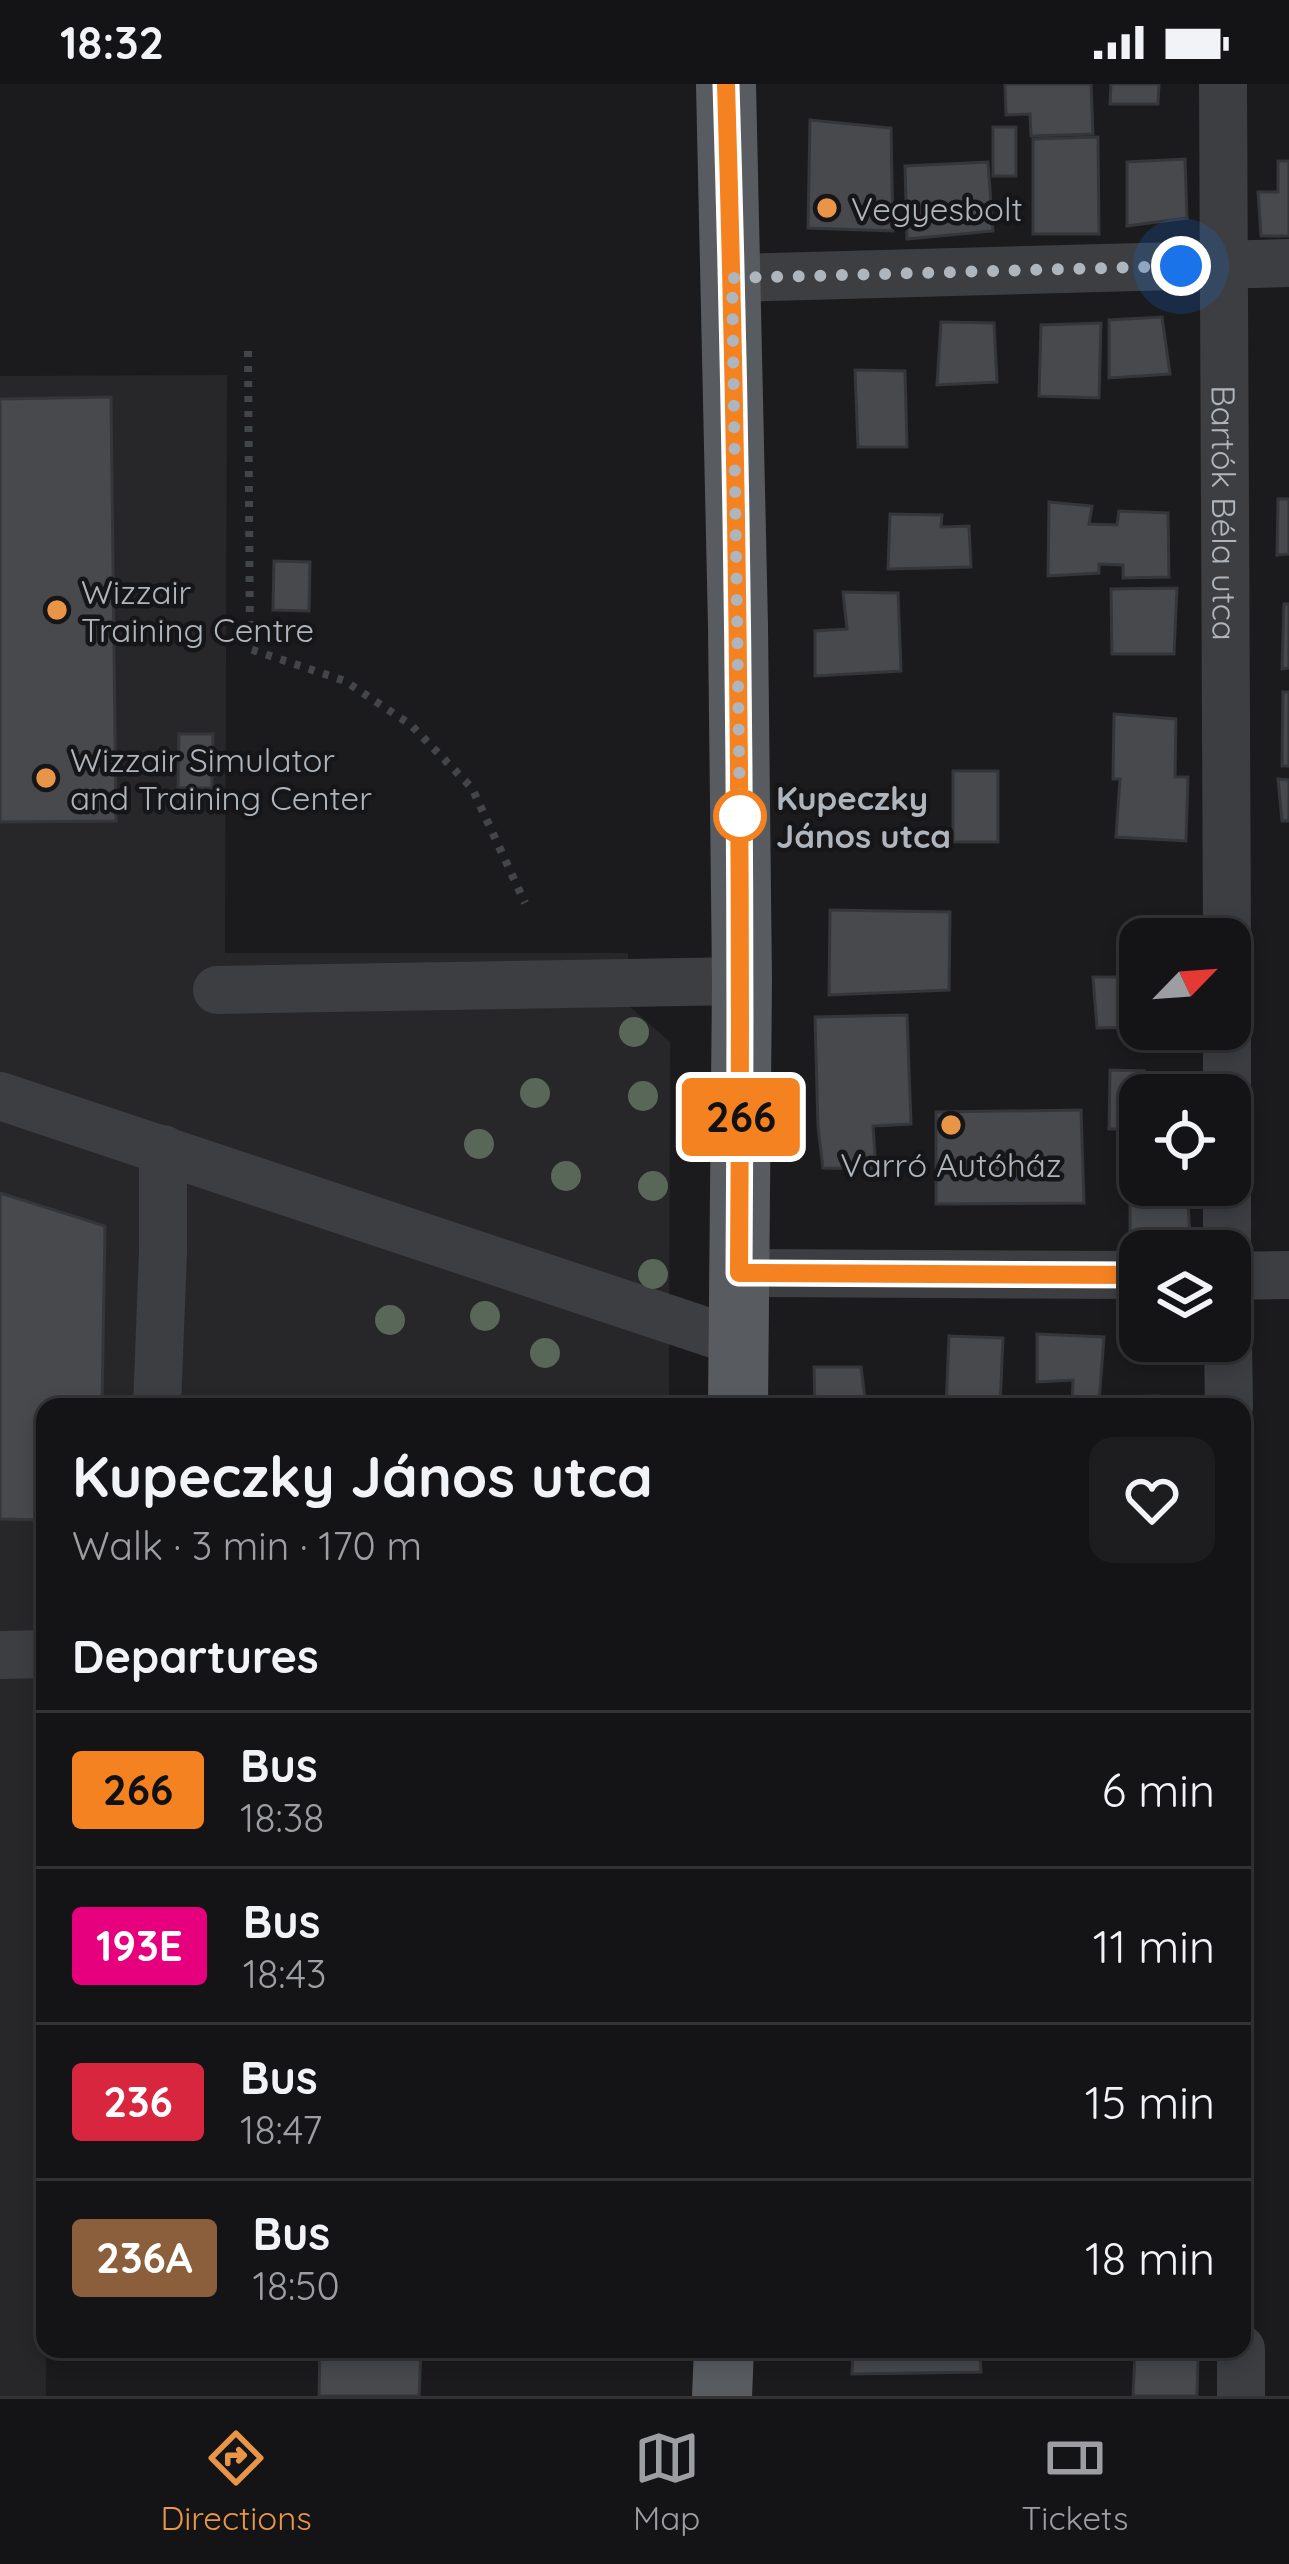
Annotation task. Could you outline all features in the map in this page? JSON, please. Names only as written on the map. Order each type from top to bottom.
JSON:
[{"type":"main road","points":[[726,84],[742,981],[738,1398]]},
{"type":"main road","points":[[722,2396],[724,2358]]},
{"type":"street","name":"Bartók Béla utca","points":[[1223,84],[1226,918]]},
{"type":"street","points":[[732,278],[1289,263]]},
{"type":"street","points":[[217,990],[742,981]]},
{"type":"street","points":[[0,1096],[738,1342]]},
{"type":"street","points":[[157,1398],[163,1149]]},
{"type":"street","points":[[739,1273],[1119,1275]]},
{"type":"street","points":[[1251,1276],[1289,1275]]},
{"type":"street","points":[[1228,1362],[1228,1398]]},
{"type":"street","points":[[0,1655],[36,1654]]},
{"type":"street","points":[[1241,2358],[1241,2396]]},
{"type":"path","points":[[248,351],[250,649],[345,681],[411,725],[472,788],[525,903]]},
{"type":"shaded area","points":[[227,375],[225,953],[628,953],[629,1006],[670,1042],[669,1398],[36,1398],[36,2358],[46,2358],[46,2396],[0,2396],[0,376]]},
{"type":"building","points":[[1005,84],[1091,84],[1093,134],[1031,136],[1030,114],[1006,115]]},
{"type":"building","points":[[1111,84],[1159,84],[1158,104],[1110,104]]},
{"type":"building","points":[[810,120],[891,128],[893,231],[808,228]]},
{"type":"building","points":[[993,127],[1016,127],[1016,176],[993,176]]},
{"type":"building","points":[[1098,137],[1099,234],[1033,234],[1033,139]]},
{"type":"building","points":[[1185,159],[1187,218],[1127,226],[1127,162]]},
{"type":"building","points":[[1278,161],[1289,161],[1289,236],[1261,236],[1258,192],[1278,192]]},
{"type":"building","points":[[988,162],[993,231],[907,239],[905,166]]},
{"type":"building","points":[[1162,317],[1170,374],[1109,378],[1109,320]]},
{"type":"building","points":[[941,322],[994,323],[997,382],[937,385]]},
{"type":"building","points":[[1101,323],[1099,398],[1039,396],[1041,325]]},
{"type":"building","points":[[855,370],[905,371],[907,447],[858,447]]},
{"type":"building","name":"Wizzair Training Centre","points":[[111,397],[116,821],[0,822],[0,399]]},
{"type":"building","points":[[1278,499],[1289,499],[1289,554],[1277,555]]},
{"type":"building","points":[[1049,502],[1092,506],[1089,524],[1117,525],[1119,511],[1168,513],[1169,577],[1123,578],[1123,565],[1099,564],[1099,573],[1048,576]]},
{"type":"building","points":[[890,514],[942,515],[941,527],[969,526],[971,567],[888,569]]},
{"type":"building","points":[[274,561],[310,562],[309,611],[273,610]]},
{"type":"building","points":[[1177,588],[1174,654],[1112,654],[1111,589]]},
{"type":"building","points":[[843,592],[898,593],[901,671],[815,676],[815,631],[847,629]]},
{"type":"building","points":[[1284,604],[1289,604],[1289,668],[1282,669]]},
{"type":"building","points":[[1283,692],[1289,692],[1289,766],[1282,766]]},
{"type":"building","points":[[1114,714],[1176,719],[1175,777],[1188,777],[1186,841],[1116,837],[1120,779],[1113,779]]},
{"type":"building","points":[[179,734],[213,734],[212,788],[178,788]]},
{"type":"building","points":[[953,771],[998,771],[998,842],[953,842]]},
{"type":"building","points":[[1278,779],[1289,780],[1289,821],[1282,821]]},
{"type":"building","points":[[830,910],[950,912],[949,990],[829,995]]},
{"type":"building","points":[[1093,977],[1119,977],[1119,1027],[1097,1028]]},
{"type":"building","points":[[907,1015],[911,1124],[873,1126],[876,1169],[823,1168],[815,1017]]},
{"type":"building","points":[[1110,1070],[1144,1071],[1119,1074],[1119,1129],[1109,1129]]},
{"type":"building","points":[[1081,1110],[1084,1203],[936,1204],[936,1112]]},
{"type":"building","points":[[0,1193],[105,1226],[102,1398],[36,1398],[36,1520],[0,1519]]},
{"type":"building","points":[[1130,1206],[1188,1206],[1190,1230],[1130,1230]]},
{"type":"building","points":[[1037,1334],[1104,1337],[1099,1398],[1072,1398],[1073,1380],[1037,1382]]},
{"type":"building","points":[[949,1336],[1003,1338],[1000,1398],[946,1398]]},
{"type":"building","points":[[814,1367],[861,1367],[865,1398],[815,1398]]},
{"type":"building","points":[[320,2358],[421,2358],[419,2396],[319,2396]]},
{"type":"building","points":[[853,2358],[980,2358],[981,2372],[852,2374]]},
{"type":"building","points":[[1135,2358],[1198,2358],[1197,2396],[1133,2396]]},
{"type":"bus line","name":"266","points":[[726,84],[742,981],[739,1273],[1119,1275]]},
{"type":"place","name":"Vegyesbolt","points":[[827,208]]},
{"type":"place","name":"Wizzair Training Centre","points":[[57,610]]},
{"type":"place","name":"Wizzair Simulator and Training Center","points":[[46,778]]},
{"type":"place","name":"Kupeczky János utca","points":[[740,816]]},
{"type":"place","name":"Varró Autóház","points":[[951,1125]]},
{"type":"route","points":[[740,816],[732,278],[1181,266]]}]
